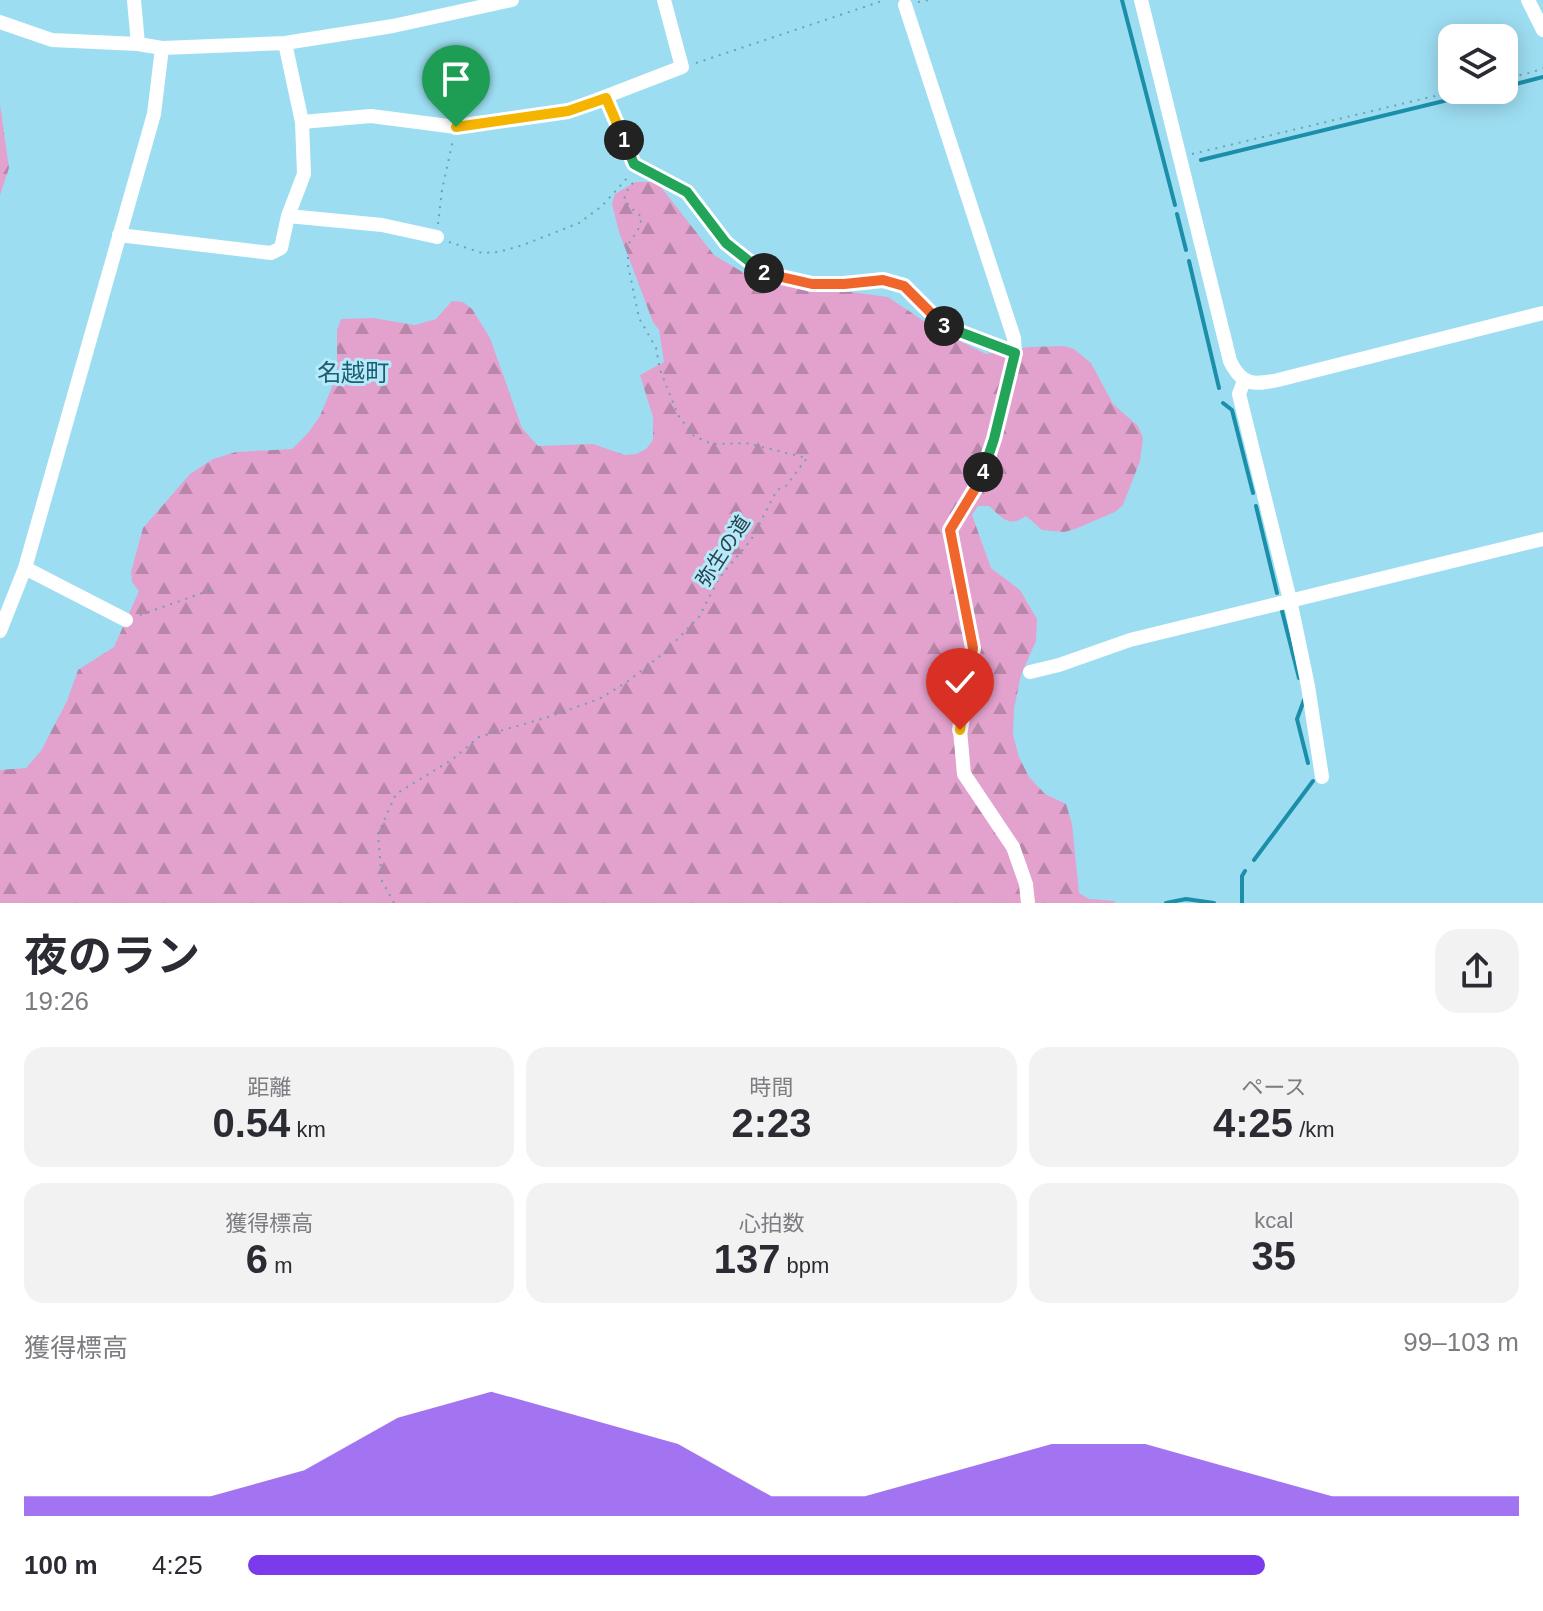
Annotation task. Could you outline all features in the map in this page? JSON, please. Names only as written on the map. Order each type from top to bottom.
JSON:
[{"type":"street","points":[[134,0],[138,44]]},
{"type":"street","points":[[0,22],[52,40],[162,48],[285,43],[393,26],[512,0]]},
{"type":"street","points":[[302,122],[371,116],[456,127],[568,111],[682,67],[664,0]]},
{"type":"street","points":[[1141,0],[1230,361],[1244,381],[1265,383],[1543,313]]},
{"type":"street","points":[[1528,0],[1543,30]]},
{"type":"street","points":[[905,5],[1014,338],[1015,353],[981,479],[950,530],[973,648],[960,730],[964,774],[1013,847],[1026,884],[1028,903]]},
{"type":"street","points":[[119,235],[271,253],[281,248],[288,216],[304,174],[302,122],[285,43]]},
{"type":"street","points":[[0,631],[25,568],[154,114],[162,48]]},
{"type":"street","points":[[606,98],[634,164],[687,192],[726,243],[764,273],[812,284],[883,280],[904,286],[946,327],[1015,353]]},
{"type":"street","points":[[288,216],[382,225],[437,237]]},
{"type":"street","points":[[1244,381],[1239,394],[1290,600],[1308,686],[1322,777]]},
{"type":"street","points":[[1030,672],[1130,640],[1543,539]]},
{"type":"street","points":[[25,568],[126,620]]},
{"type":"path","points":[[682,67],[885,0]]},
{"type":"path","points":[[1518,76],[1543,68]]},
{"type":"path","points":[[1180,157],[1438,95]]},
{"type":"path","points":[[456,127],[442,190],[437,237],[482,253],[523,245],[579,223],[602,206],[641,168]]},
{"type":"path","name":"弥生の道","points":[[394,903],[382,881],[378,834],[396,794],[453,759],[479,737],[599,699],[665,652],[699,617],[719,578],[751,540],[777,490],[786,486],[807,458],[746,443],[712,444],[694,436],[678,415],[660,370],[656,348],[639,318],[628,265],[628,245],[642,217],[624,199],[641,168]]},
{"type":"path","points":[[126,620],[214,589]]},
{"type":"green space","points":[[0,104],[9,168],[0,195]]},
{"type":"green space","points":[[635,182],[657,182],[714,255],[754,279],[888,297],[934,328],[986,354],[1029,347],[1064,346],[1074,349],[1091,363],[1113,404],[1138,426],[1143,438],[1140,461],[1123,505],[1115,512],[1064,532],[1042,530],[1026,516],[1015,521],[1006,520],[989,506],[978,506],[972,515],[991,568],[1020,590],[1037,619],[1036,641],[1021,675],[1014,709],[1013,735],[1019,757],[1029,777],[1045,794],[1066,804],[1072,824],[1079,893],[1089,899],[1115,903],[0,903],[0,770],[26,768],[41,751],[67,701],[78,670],[114,647],[139,591],[132,582],[131,572],[143,528],[190,474],[213,459],[236,452],[292,449],[308,433],[320,416],[337,375],[337,330],[341,319],[373,318],[415,325],[436,319],[452,301],[463,302],[472,309],[490,338],[522,428],[538,446],[593,444],[625,455],[646,449],[653,440],[653,417],[640,375],[664,362],[659,330],[653,322],[619,232],[612,204],[615,194]]},
{"type":"waterway","points":[[1122,0],[1175,205]]},
{"type":"waterway","points":[[1518,83],[1543,77]]},
{"type":"waterway","points":[[1201,160],[1438,102]]},
{"type":"waterway","points":[[1177,214],[1186,250]]},
{"type":"waterway","points":[[1189,261],[1219,388]]},
{"type":"waterway","points":[[1223,403],[1232,410],[1253,493]]},
{"type":"waterway","points":[[1256,506],[1277,593]]},
{"type":"waterway","points":[[1282,611],[1299,678]]},
{"type":"waterway","points":[[1304,700],[1297,719],[1308,763]]},
{"type":"waterway","points":[[1254,860],[1313,781]]},
{"type":"waterway","points":[[1242,903],[1242,876],[1245,871]]},
{"type":"waterway","points":[[1166,903],[1186,899],[1214,903]]},
{"type":"district","name":"名越町","points":[[353,372]]},
{"type":"route","points":[[456,127],[568,111],[606,98],[634,164],[687,192],[726,243],[764,273],[812,284],[883,280],[904,286],[946,327],[1015,353],[981,479],[950,530],[973,648],[960,730]]}]
